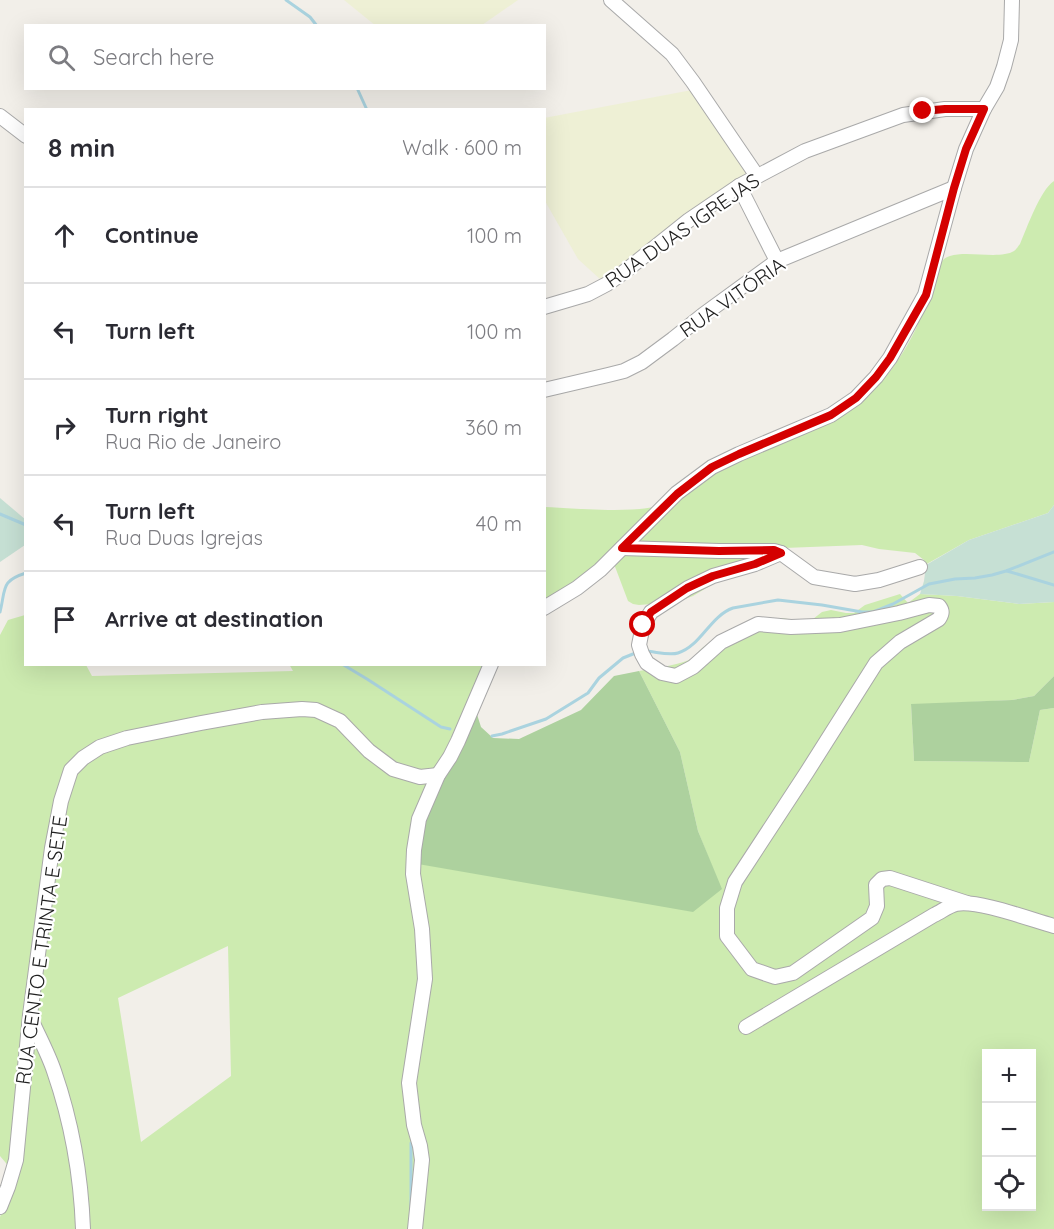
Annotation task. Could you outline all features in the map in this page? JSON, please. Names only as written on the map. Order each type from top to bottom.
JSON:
[{"type":"street","points":[[611,0],[672,54],[757,176]]},
{"type":"street","points":[[546,607],[577,588],[600,570],[677,494],[712,467],[831,415],[856,398],[876,377],[890,358],[926,295],[966,149],[997,87],[1004,67],[1011,40],[1012,0]]},
{"type":"street","name":"RUA DUAS IGREJAS","points":[[546,306],[588,294],[607,284],[689,220],[740,186],[805,151],[903,115],[945,109],[984,109]]},
{"type":"street","points":[[0,116],[24,134]]},
{"type":"street","points":[[740,186],[777,261]]},
{"type":"street","name":"RUA VITÓRIA","points":[[546,390],[608,375],[642,362],[777,261],[954,188]]},
{"type":"street","points":[[622,548],[774,550],[814,577],[855,584],[879,580],[920,567]]},
{"type":"street","points":[[781,553],[755,564],[713,576],[687,588],[651,612],[643,625],[639,645],[647,663],[662,673],[676,676],[693,667],[721,642],[758,624],[791,627],[840,625],[929,605],[939,606],[942,614],[939,619],[900,642],[876,663],[735,882],[726,909],[728,936],[752,969],[775,977],[793,973],[872,918],[877,906],[876,885],[882,879],[890,878],[967,903],[1054,926]]},
{"type":"street","points":[[415,1229],[422,1160],[414,1125],[409,1083],[425,979],[422,929],[412,865],[419,819],[438,775],[458,741],[490,666]]},
{"type":"street","name":"RUA CENTO E TRINTA E SETE","points":[[0,1207],[16,1160],[30,1015],[52,848],[71,770],[88,754],[100,747],[128,738],[262,712],[302,709],[316,710],[340,721],[369,751],[393,769],[420,777],[438,775]]},
{"type":"street","points":[[746,1027],[934,915],[954,904],[967,903]]},
{"type":"street","points":[[30,1015],[53,1069],[71,1128],[78,1166],[83,1229]]},
{"type":"green space","points":[[344,0],[518,0],[483,24],[374,24]]},
{"type":"green space","points":[[692,90],[749,173],[600,279],[578,259],[546,203],[546,118]]},
{"type":"green space","points":[[1054,181],[1054,505],[1048,513],[969,540],[925,565],[924,560],[915,553],[862,545],[762,551],[693,596],[677,602],[639,605],[628,601],[614,564],[546,608],[546,507],[625,510],[655,507],[671,501],[696,482],[729,464],[805,433],[846,412],[881,382],[903,352],[923,313],[936,273],[943,260],[949,256],[998,255],[1014,251],[1020,244],[1039,201]]},
{"type":"green space","points":[[0,498],[24,518],[24,546],[0,562]]},
{"type":"green space","points":[[1054,505],[1054,602],[1019,604],[920,594],[926,565],[969,540],[1048,513]]},
{"type":"green space","points":[[900,594],[908,603],[920,594],[1019,604],[1054,602],[1054,676],[1034,696],[1012,700],[911,705],[914,761],[1029,762],[1040,710],[1054,708],[1054,1229],[0,1229],[0,1217],[16,1175],[0,1156],[0,635],[8,620],[24,615],[24,666],[87,666],[92,676],[293,671],[290,666],[487,666],[458,752],[721,889],[698,831],[680,752],[639,671],[689,660],[729,630],[753,620],[779,618],[806,623],[822,612],[831,610],[854,613],[865,605]],"holes":[[[228,946],[231,1076],[141,1142],[118,998]]]},
{"type":"green space","points":[[639,671],[680,752],[698,831],[722,889],[693,912],[418,864],[421,837],[431,801],[474,705],[481,727],[493,738],[519,739],[581,710],[614,676]]},
{"type":"green space","points":[[1054,676],[1054,708],[1040,710],[1029,762],[914,761],[911,704],[1012,700],[1034,696]]},
{"type":"waterway","points":[[286,0],[310,17],[315,24]]},
{"type":"waterway","points":[[358,90],[366,108]]},
{"type":"waterway","points":[[0,514],[24,524]]},
{"type":"waterway","points":[[644,651],[678,653],[693,644],[718,617],[733,608],[778,600],[873,612],[929,584],[992,575],[1054,552]]},
{"type":"waterway","points":[[1007,571],[1054,585]]},
{"type":"waterway","points":[[0,612],[8,583],[24,574]]},
{"type":"waterway","points":[[492,736],[546,719],[588,693],[599,678],[623,658],[638,652]]},
{"type":"waterway","points":[[345,666],[441,727],[450,729]]},
{"type":"waterway","points":[[411,1143],[411,1208]]},
{"type":"route","points":[[643,625],[651,612],[687,588],[713,576],[755,564],[781,553],[774,550],[622,548],[677,494],[712,467],[831,415],[856,398],[890,358],[926,295],[966,149],[984,109],[923,111]]}]
